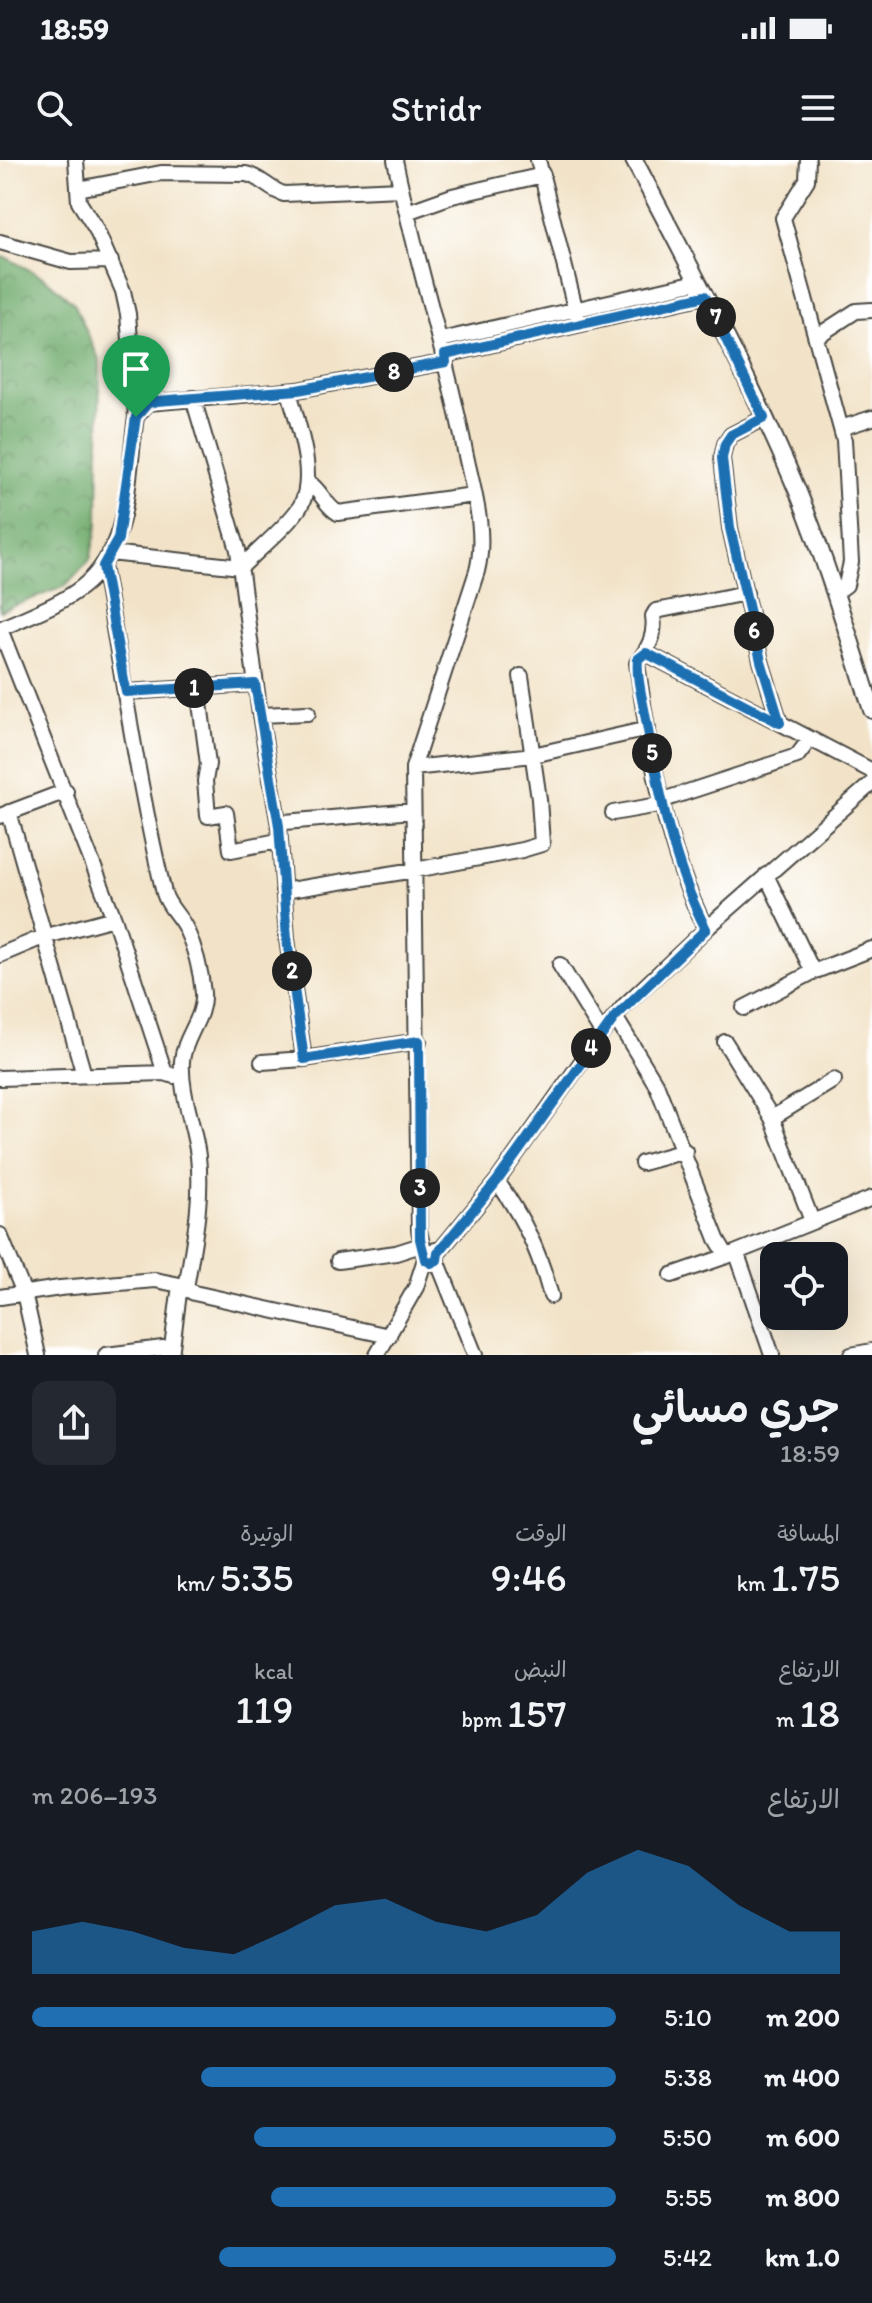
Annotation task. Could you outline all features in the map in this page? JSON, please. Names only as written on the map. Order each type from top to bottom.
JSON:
[{"type":"main road","points":[[634,160],[701,289],[798,493],[835,593],[872,710]]},
{"type":"street","points":[[76,160],[82,208],[111,261],[128,314],[136,417],[118,539],[107,560],[82,587],[58,603],[0,629],[114,918],[165,1073]]},
{"type":"street","points":[[377,1355],[416,1287],[423,1282],[430,1255],[419,1041],[413,768],[479,561],[481,538],[444,352],[395,160]]},
{"type":"street","points":[[538,160],[577,317]]},
{"type":"street","points":[[808,160],[807,180],[783,218],[841,428],[847,472],[851,562],[846,585],[835,593]]},
{"type":"street","points":[[78,189],[161,173],[245,167],[269,189],[284,194],[401,189]]},
{"type":"street","points":[[407,212],[452,196],[543,175]]},
{"type":"street","points":[[0,242],[71,262],[90,264],[111,261]]},
{"type":"street","points":[[136,417],[148,403],[289,391],[577,317],[701,289]]},
{"type":"street","points":[[816,337],[856,311],[872,310]]},
{"type":"street","points":[[107,560],[241,567],[300,506],[308,482],[289,391]]},
{"type":"street","points":[[193,398],[241,567],[255,684],[279,833],[283,891],[304,1059]]},
{"type":"street","points":[[764,418],[731,435],[723,450],[730,528],[761,661],[780,723]]},
{"type":"street","points":[[841,428],[872,418]]},
{"type":"street","points":[[308,482],[318,488],[338,513],[474,495]]},
{"type":"street","points":[[106,1355],[171,1351],[199,1209],[198,1156],[182,1078],[184,1044],[200,1015],[203,996],[198,962],[186,930],[165,898],[145,804],[107,560]]},
{"type":"street","points":[[706,929],[695,908],[663,802],[637,663],[646,653],[653,636],[656,611],[746,593]]},
{"type":"street","points":[[646,653],[872,771]]},
{"type":"street","points":[[283,891],[415,870],[542,844],[544,837],[521,676]]},
{"type":"street","points":[[126,692],[255,684]]},
{"type":"street","points":[[198,688],[208,764],[205,781],[208,816],[226,813],[231,850],[279,833],[285,822],[413,811]]},
{"type":"street","points":[[260,715],[308,713]]},
{"type":"street","points":[[413,768],[533,755],[648,729]]},
{"type":"street","points":[[613,813],[663,802],[797,756],[810,739]]},
{"type":"street","points":[[430,1255],[497,1181],[615,1017],[706,929],[872,783]]},
{"type":"street","points":[[66,791],[5,814],[84,1075]]},
{"type":"street","points":[[766,875],[813,972]]},
{"type":"street","points":[[0,955],[43,937],[114,918]]},
{"type":"street","points":[[744,1008],[813,972],[872,949]]},
{"type":"street","points":[[560,965],[602,1033]]},
{"type":"street","points":[[615,1017],[657,1086],[717,1239],[732,1255],[772,1355]]},
{"type":"street","points":[[262,1062],[304,1059],[419,1041]]},
{"type":"street","points":[[725,1042],[772,1118],[812,1221]]},
{"type":"street","points":[[0,1078],[165,1073],[182,1078]]},
{"type":"street","points":[[772,1118],[834,1080]]},
{"type":"street","points":[[642,1163],[685,1151]]},
{"type":"street","points":[[497,1181],[517,1209],[540,1255],[551,1296]]},
{"type":"street","points":[[672,1275],[732,1255],[872,1198]]},
{"type":"street","points":[[0,1235],[24,1293],[38,1355]]},
{"type":"street","points":[[338,1261],[396,1253],[430,1255]]},
{"type":"street","points":[[430,1255],[475,1355]]},
{"type":"street","points":[[0,1297],[155,1280],[194,1293],[389,1336]]},
{"type":"street","points":[[851,1355],[872,1351]]},
{"type":"green space","points":[[0,257],[45,278],[74,303],[100,361],[98,524],[90,560],[66,586],[0,611]]},
{"type":"route","points":[[705,296],[764,418],[731,435],[722,458],[730,528],[761,661],[780,723],[646,653],[637,663],[654,764],[670,828],[695,908],[706,929],[625,1005],[602,1033],[497,1181],[438,1253],[435,1262],[425,1259],[426,1252],[420,1239],[419,1041],[304,1059],[287,939],[279,826],[255,684],[126,692],[103,566],[118,539],[136,417],[148,403],[157,401],[298,390],[446,362],[445,355],[705,296]]}]
